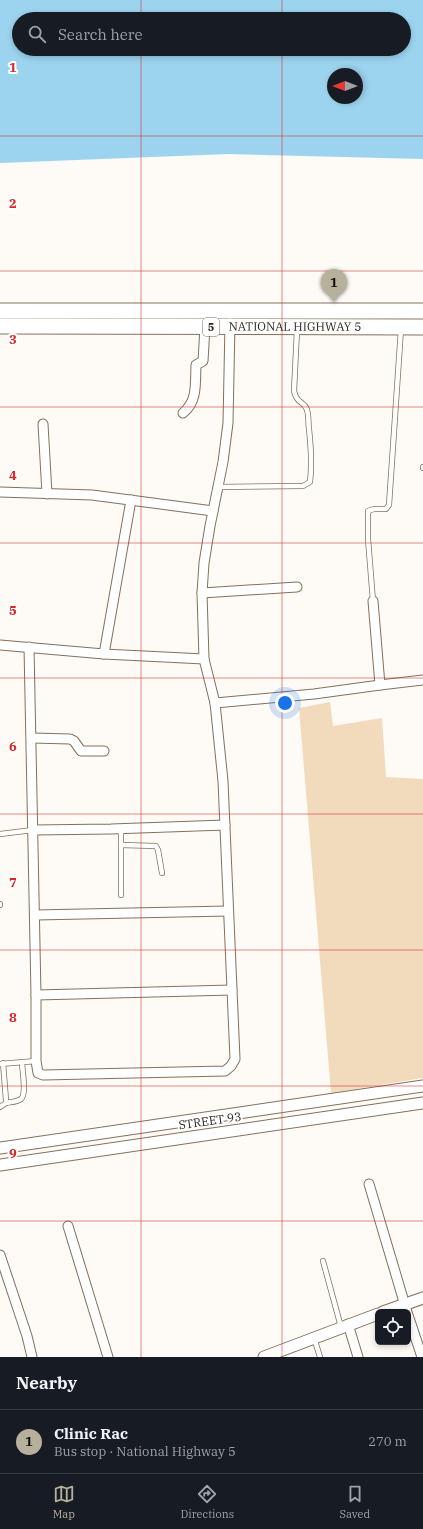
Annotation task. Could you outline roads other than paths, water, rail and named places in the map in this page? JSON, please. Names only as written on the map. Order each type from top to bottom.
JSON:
[{"type":"highway","name":"NATIONAL HIGHWAY 5","points":[[0,311],[423,312]]},
{"type":"highway","name":"NATIONAL HIGHWAY 5","points":[[0,326],[423,327]]},
{"type":"street","points":[[29,647],[34,830],[36,1061],[38,1073],[43,1075],[225,1071],[232,1066],[235,1059],[223,781],[215,703],[204,659],[202,593],[204,563],[212,511],[223,462],[228,423],[230,311]]},
{"type":"street","points":[[182,413],[188,408],[195,394],[196,365],[203,361],[204,356],[204,327]]},
{"type":"street","points":[[43,424],[47,494]]},
{"type":"street","points":[[0,492],[92,496],[212,511]]},
{"type":"street","points":[[104,654],[131,500]]},
{"type":"street","points":[[202,593],[297,587]]},
{"type":"street","points":[[373,601],[380,685]]},
{"type":"street","points":[[0,645],[104,654],[204,659]]},
{"type":"street","points":[[215,703],[314,694],[423,680]]},
{"type":"street","points":[[32,738],[70,739],[81,751],[104,751]]},
{"type":"street","points":[[34,830],[225,825]]},
{"type":"street","points":[[35,915],[228,911]]},
{"type":"street","points":[[36,995],[232,990]]},
{"type":"street","name":"STREET 93","points":[[0,1148],[423,1086]]},
{"type":"street","name":"STREET 93","points":[[0,1165],[423,1103]]},
{"type":"street","points":[[369,1184],[407,1309]]},
{"type":"street","points":[[68,1226],[108,1357]]},
{"type":"street","points":[[0,1254],[27,1336],[32,1357]]},
{"type":"street","points":[[408,1309],[423,1298]]},
{"type":"street","points":[[264,1357],[375,1315]]},
{"type":"street","points":[[411,1323],[422,1357]]},
{"type":"street","points":[[344,1326],[358,1357]]},
{"type":"lane","points":[[217,487],[303,486],[310,482],[311,451],[307,409],[304,404],[299,402],[296,398],[294,391],[297,327]]},
{"type":"lane","points":[[373,601],[368,539],[368,511],[374,509],[386,509],[389,506],[402,327]]},
{"type":"lane","points":[[121,828],[121,895]]},
{"type":"lane","points":[[0,834],[34,830]]},
{"type":"lane","points":[[121,845],[156,846],[162,873]]},
{"type":"lane","points":[[6,1103],[2,1064],[36,1061]]},
{"type":"lane","points":[[0,1107],[6,1103],[19,1101],[23,1097],[22,1062]]},
{"type":"lane","points":[[323,1261],[344,1326]]},
{"type":"lane","points":[[314,1338],[320,1357]]},
{"type":"water","points":[[0,0],[423,0],[423,159],[229,154],[0,163]]},
{"type":"place","name":"Clinic Rac","points":[[334,302]]}]
